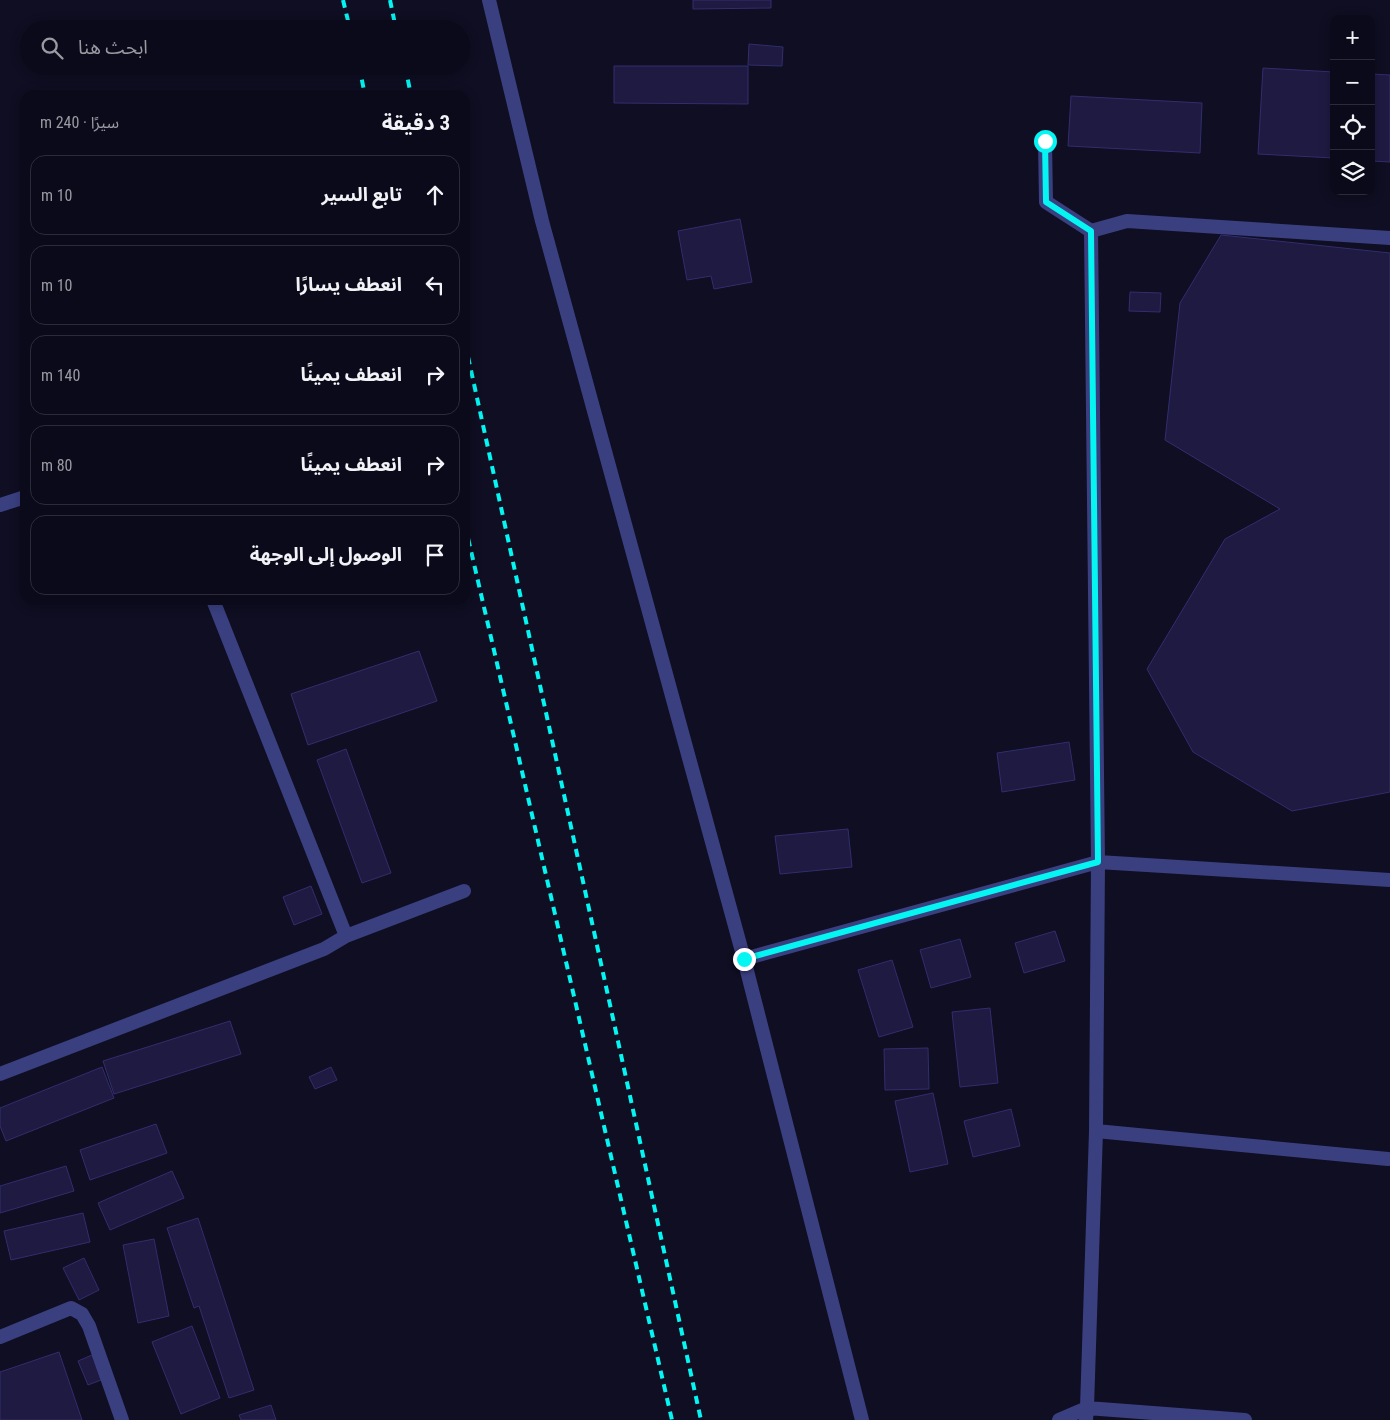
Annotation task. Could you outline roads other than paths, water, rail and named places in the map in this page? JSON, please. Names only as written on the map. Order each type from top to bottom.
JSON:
[{"type":"street","points":[[489,0],[542,221],[744,959],[862,1420]]},
{"type":"street","points":[[1045,141],[1046,202],[1091,231],[1127,221],[1390,238]]},
{"type":"street","points":[[1087,1414],[1096,1131],[1098,862],[1091,231]]},
{"type":"street","points":[[0,505],[20,499]]},
{"type":"street","points":[[215,605],[346,936]]},
{"type":"street","points":[[744,959],[1098,862],[1390,880]]},
{"type":"street","points":[[0,1074],[324,949],[346,936],[464,891]]},
{"type":"street","points":[[1096,1131],[1388,1159]]},
{"type":"street","points":[[0,1338],[71,1308],[82,1314],[89,1326],[122,1420]]},
{"type":"street","points":[[1059,1420],[1087,1414],[1245,1420]]},
{"type":"railway","points":[[343,0],[348,20]]},
{"type":"railway","points":[[390,0],[394,20]]},
{"type":"railway","points":[[361,75],[364,90]]},
{"type":"railway","points":[[407,75],[410,90]]},
{"type":"railway","points":[[470,366],[701,1420]]},
{"type":"railway","points":[[470,547],[672,1420]]}]
